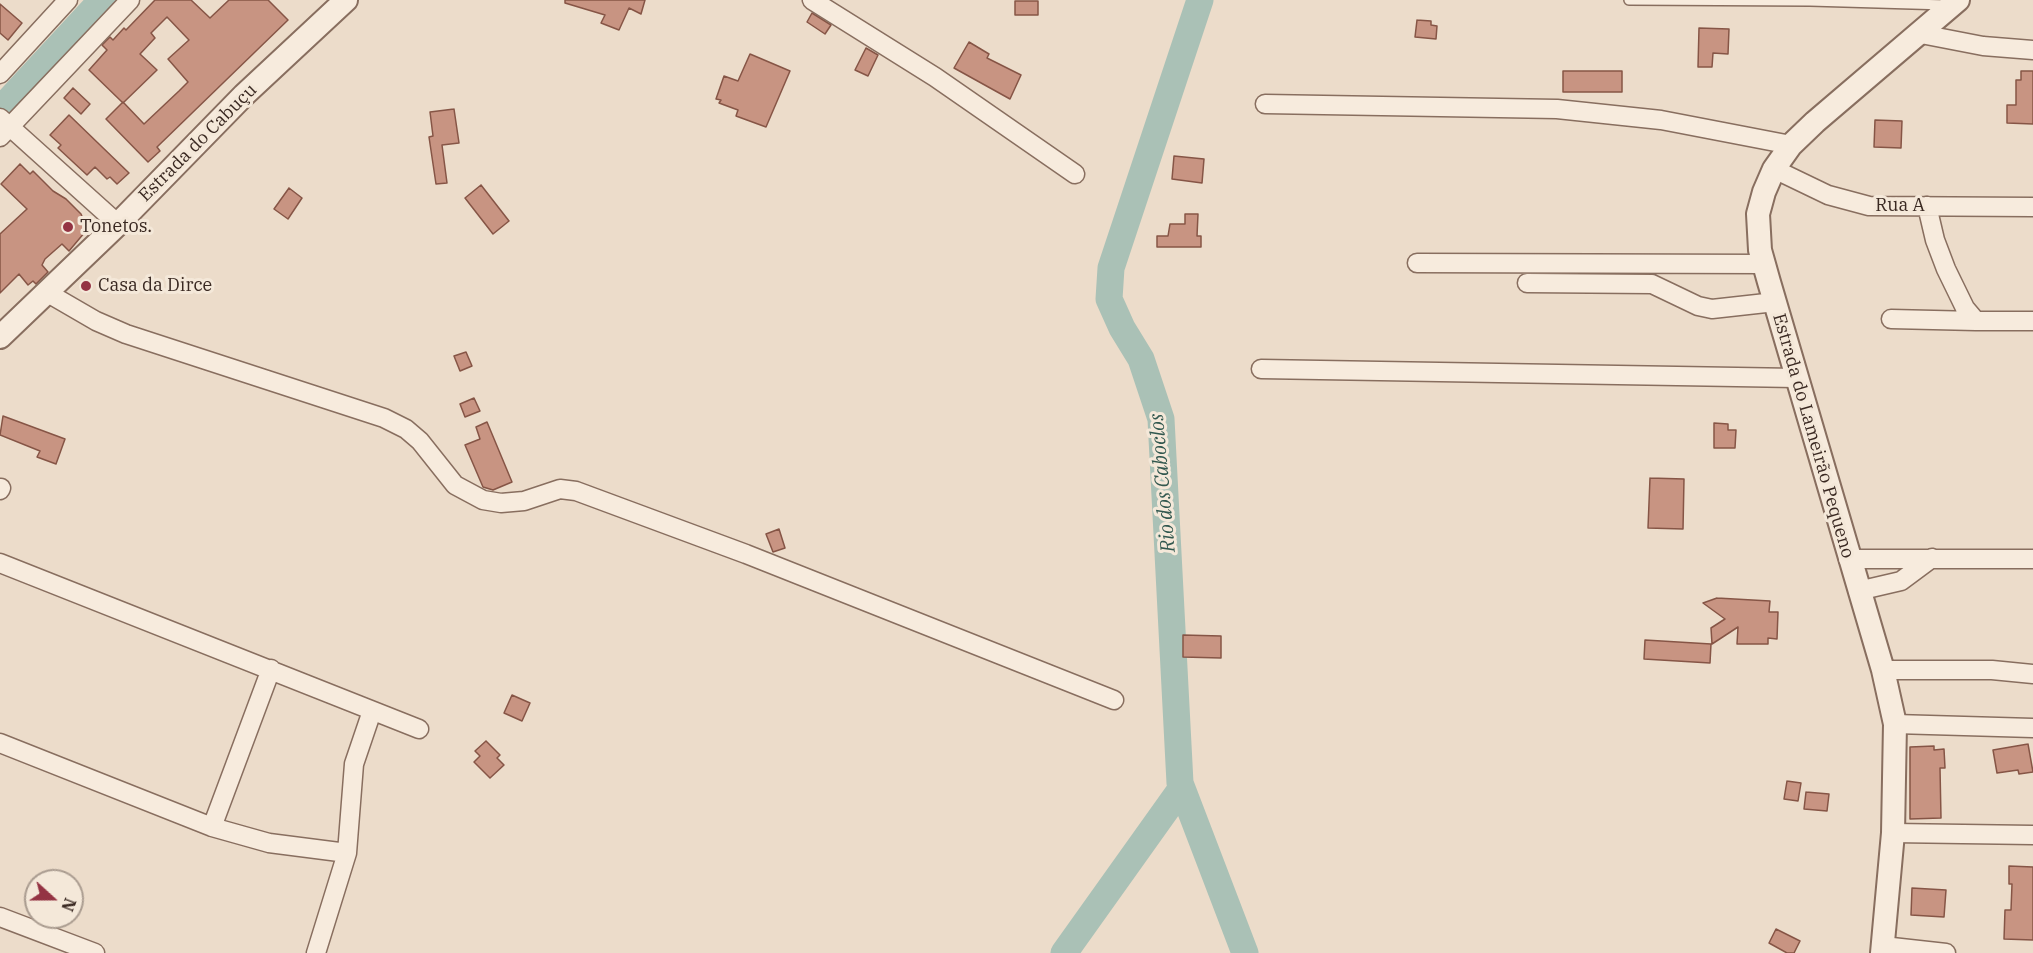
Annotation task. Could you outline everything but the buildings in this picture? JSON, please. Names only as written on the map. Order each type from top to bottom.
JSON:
[{"type":"street","points":[[118,224],[4,126],[130,0]]},
{"type":"street","name":"Estrada do Cabuçu","points":[[0,337],[118,224],[244,95],[346,0]]},
{"type":"street","points":[[812,0],[858,31],[935,77],[1075,174]]},
{"type":"street","points":[[831,0],[858,31]]},
{"type":"street","points":[[0,74],[64,1]]},
{"type":"street","name":"Estrada do Lameirão Pequeno","points":[[1882,950],[1893,833],[1895,724],[1882,670],[1760,250],[1758,214],[1774,169],[1791,146],[1815,122],[1955,3]]},
{"type":"street","points":[[1921,33],[1983,46],[2033,50]]},
{"type":"street","points":[[1264,104],[1557,109],[1661,120],[1791,146]]},
{"type":"street","name":"Rua A","points":[[1774,169],[1848,203],[1869,207],[2033,207]]},
{"type":"street","points":[[1928,206],[1935,240],[1946,269],[1965,308],[1976,321]]},
{"type":"street","points":[[1417,263],[1764,264]]},
{"type":"street","points":[[1527,283],[1652,284],[1698,306],[1712,309],[1775,302]]},
{"type":"street","points":[[46,292],[96,321],[126,334],[384,418],[406,429],[420,441],[455,485],[483,500],[501,503],[524,501],[560,489],[576,491],[746,554],[1114,700]]},
{"type":"street","points":[[1891,319],[2033,321]]},
{"type":"street","points":[[1261,369],[1796,378]]},
{"type":"street","points":[[1858,591],[1900,581],[1932,558]]},
{"type":"street","points":[[1848,559],[2033,559]]},
{"type":"street","points":[[0,563],[419,729]]},
{"type":"street","points":[[212,826],[271,669]]},
{"type":"street","points":[[1882,670],[1992,670],[2033,674]]},
{"type":"street","points":[[316,953],[347,852],[354,764],[372,711]]},
{"type":"street","points":[[1895,724],[2033,728]]},
{"type":"street","points":[[0,743],[212,826],[269,843],[347,852]]},
{"type":"street","points":[[1893,833],[2033,834]]},
{"type":"street","points":[[0,917],[95,953]]},
{"type":"street","points":[[1882,950],[1946,953]]},
{"type":"lane","points":[[1629,0],[1955,3]]},
{"type":"waterway","points":[[0,110],[102,0]]},
{"type":"waterway","name":"Rio dos Caboclos","points":[[1200,0],[1111,268],[1109,299],[1122,328],[1141,359],[1161,419],[1180,783],[1245,953]]},
{"type":"waterway","name":"Rio dos Caboclos","points":[[1064,953],[1181,789]]},
{"type":"place","name":"Tonetos.","points":[[68,227]]},
{"type":"place","name":"Casa da Dirce","points":[[86,286]]}]
